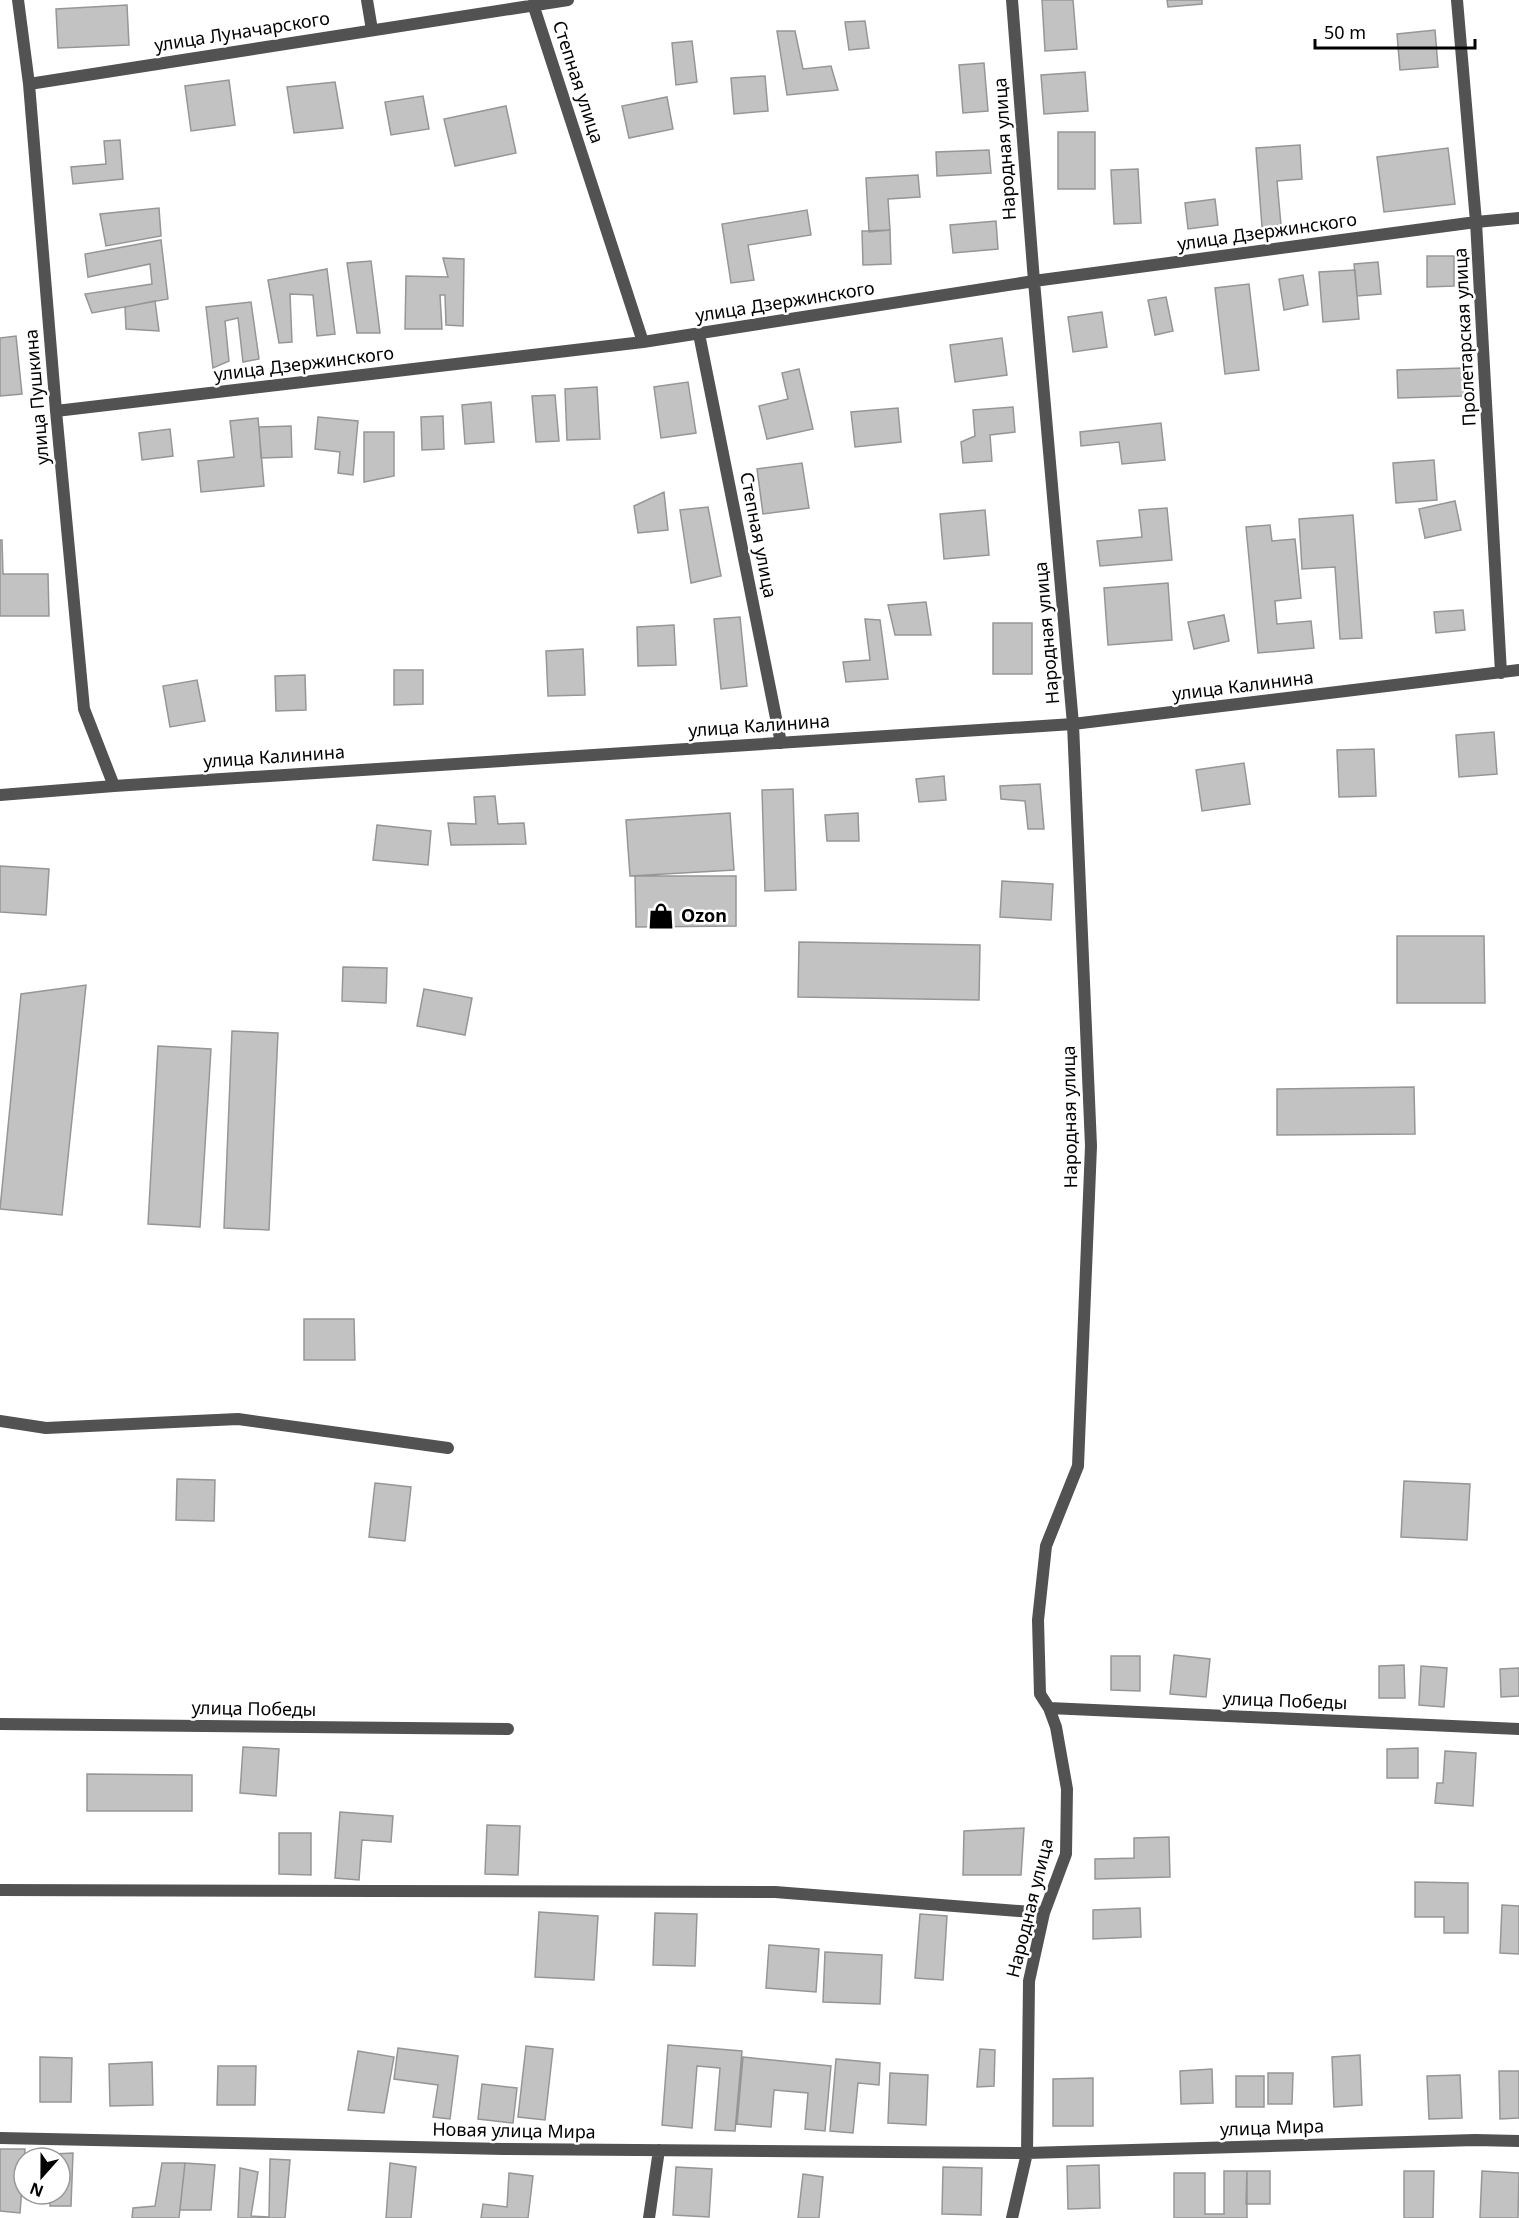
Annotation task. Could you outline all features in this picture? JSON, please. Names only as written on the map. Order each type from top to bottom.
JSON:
[{"type":"street","name":"улица Пушкина","points":[[18,0],[29,84],[84,709],[114,786]]},
{"type":"street","points":[[367,0],[372,30]]},
{"type":"street","name":"улица Луначарского","points":[[29,84],[568,0]]},
{"type":"street","name":"Народная улица","points":[[1012,0],[1073,724],[1091,1146],[1078,1466],[1046,1546],[1038,1620],[1040,1694],[1049,1708],[1056,1727],[1067,1789],[1066,1854],[1044,1913],[1029,1981],[1027,2153],[1012,2218]]},
{"type":"street","name":"Пролетарская улица","points":[[1457,0],[1476,222],[1501,673]]},
{"type":"street","name":"Степная улица","points":[[534,4],[643,342]]},
{"type":"street","name":"улица Дзержинского","points":[[56,411],[643,342],[1034,281],[1519,218]]},
{"type":"street","name":"Степная улица","points":[[699,334],[781,743]]},
{"type":"street","name":"улица Калинина","points":[[0,795],[1073,724],[1519,670]]},
{"type":"street","points":[[0,1421],[46,1428],[238,1419],[448,1448]]},
{"type":"street","name":"улица Победы","points":[[1049,1708],[1519,1729]]},
{"type":"street","name":"улица Победы","points":[[0,1724],[508,1729]]},
{"type":"street","points":[[0,1890],[775,1892],[1044,1913]]},
{"type":"street","name":"Новая улица Мира","points":[[0,2138],[493,2149],[1027,2153]]},
{"type":"street","name":"улица Мира","points":[[1027,2153],[1475,2140],[1519,2141]]},
{"type":"street","points":[[649,2218],[659,2150]]},
{"type":"building","points":[[1042,0],[1073,0],[1077,49],[1045,51]]},
{"type":"building","points":[[1167,0],[1202,0],[1202,4],[1168,7]]},
{"type":"building","points":[[127,5],[129,45],[58,48],[56,9]]},
{"type":"building","points":[[865,21],[869,48],[849,50],[845,22]]},
{"type":"building","points":[[1435,30],[1438,67],[1400,70],[1397,34]]},
{"type":"building","points":[[777,31],[795,31],[803,69],[831,66],[838,90],[787,95]]},
{"type":"building","points":[[692,41],[697,82],[676,85],[672,43]]},
{"type":"building","points":[[984,63],[988,111],[963,113],[959,65]]},
{"type":"building","points":[[1085,72],[1088,111],[1044,114],[1041,75]]},
{"type":"building","points":[[765,76],[768,111],[734,114],[731,78]]},
{"type":"building","points":[[229,80],[235,125],[191,131],[185,86]]},
{"type":"building","points":[[335,82],[343,128],[294,133],[287,87]]},
{"type":"building","points":[[423,96],[429,129],[391,135],[385,102]]},
{"type":"building","points":[[667,97],[673,129],[629,138],[622,106]]},
{"type":"building","points":[[506,106],[516,153],[455,166],[444,119]]},
{"type":"building","points":[[1058,132],[1095,132],[1095,189],[1058,189]]},
{"type":"building","points":[[120,140],[123,179],[73,184],[71,167],[106,164],[104,141]]},
{"type":"building","points":[[1300,145],[1302,179],[1277,181],[1281,225],[1262,227],[1256,148]]},
{"type":"building","points":[[1448,148],[1455,204],[1384,212],[1377,157]]},
{"type":"building","points":[[989,150],[991,173],[937,176],[936,152]]},
{"type":"building","points":[[1138,169],[1141,223],[1114,224],[1111,170]]},
{"type":"building","points":[[918,175],[920,197],[888,199],[890,230],[869,232],[866,178]]},
{"type":"building","points":[[1215,199],[1218,225],[1188,229],[1185,203]]},
{"type":"building","points":[[159,208],[161,236],[106,246],[100,214]]},
{"type":"building","points":[[807,210],[811,235],[748,245],[754,280],[731,283],[722,224]]},
{"type":"building","points":[[996,221],[998,249],[953,253],[950,225]]},
{"type":"building","points":[[890,230],[891,264],[863,265],[862,231]]},
{"type":"building","points":[[161,240],[168,299],[92,313],[85,294],[152,284],[150,264],[88,277],[85,254]]},
{"type":"building","points":[[1427,256],[1454,256],[1454,286],[1427,287]]},
{"type":"building","points":[[443,258],[464,259],[463,326],[446,325],[445,295],[440,295],[442,329],[405,329],[406,276],[448,277]]},
{"type":"building","points":[[371,261],[380,333],[357,333],[347,263]]},
{"type":"building","points":[[1378,262],[1381,294],[1357,296],[1354,264]]},
{"type":"building","points":[[327,269],[335,334],[317,336],[313,295],[290,294],[292,342],[279,343],[268,280]]},
{"type":"building","points":[[1355,270],[1359,319],[1323,322],[1319,272]]},
{"type":"building","points":[[1303,275],[1308,305],[1284,310],[1279,279]]},
{"type":"building","points":[[1249,284],[1259,370],[1225,374],[1215,288]]},
{"type":"building","points":[[1166,297],[1173,331],[1155,335],[1148,300]]},
{"type":"building","points":[[155,301],[159,331],[126,329],[125,307]]},
{"type":"building","points":[[251,302],[259,359],[243,362],[238,318],[225,321],[229,361],[213,368],[206,307]]},
{"type":"building","points":[[1102,312],[1107,347],[1073,352],[1068,317]]},
{"type":"building","points":[[16,336],[22,394],[0,396],[0,338]]},
{"type":"building","points":[[1002,338],[1007,375],[955,382],[950,345]]},
{"type":"building","points":[[1463,368],[1464,396],[1398,398],[1397,370]]},
{"type":"building","points":[[799,369],[813,429],[767,439],[759,406],[788,399],[782,373]]},
{"type":"building","points":[[688,382],[696,433],[661,438],[654,387]]},
{"type":"building","points":[[597,387],[600,439],[567,440],[565,389]]},
{"type":"building","points":[[555,395],[559,441],[536,442],[532,396]]},
{"type":"building","points":[[491,402],[494,442],[465,444],[462,405]]},
{"type":"building","points":[[1013,407],[1015,432],[990,435],[992,461],[963,463],[961,442],[975,436],[973,410]]},
{"type":"building","points":[[898,408],[901,442],[855,447],[851,412]]},
{"type":"building","points":[[443,416],[444,449],[422,450],[421,417]]},
{"type":"building","points":[[318,417],[358,421],[353,475],[338,473],[340,452],[315,449]]},
{"type":"building","points":[[258,418],[264,486],[201,492],[198,461],[234,457],[230,421]]},
{"type":"building","points":[[1161,423],[1165,460],[1122,464],[1119,442],[1081,446],[1080,432]]},
{"type":"building","points":[[291,426],[292,457],[261,458],[259,427]]},
{"type":"building","points":[[170,429],[173,456],[142,460],[139,433]]},
{"type":"building","points":[[364,432],[394,432],[394,476],[364,482]]},
{"type":"building","points":[[1434,460],[1437,500],[1396,503],[1393,463]]},
{"type":"building","points":[[802,463],[809,508],[763,514],[757,469]]},
{"type":"building","points":[[664,492],[668,530],[638,533],[634,506]]},
{"type":"building","points":[[1455,501],[1461,530],[1425,538],[1419,509]]},
{"type":"building","points":[[708,507],[721,576],[691,583],[680,510]]},
{"type":"building","points":[[1167,508],[1172,560],[1100,566],[1097,541],[1142,537],[1139,510]]},
{"type":"building","points":[[985,510],[989,555],[944,559],[940,514]]},
{"type":"building","points":[[1353,515],[1362,638],[1340,639],[1335,567],[1302,569],[1299,519]]},
{"type":"building","points":[[1270,525],[1272,541],[1295,539],[1301,598],[1275,601],[1277,624],[1311,621],[1314,648],[1258,653],[1246,527]]},
{"type":"building","points":[[0,540],[2,540],[3,574],[48,574],[49,616],[0,616]]},
{"type":"building","points":[[1168,583],[1172,640],[1108,645],[1104,588]]},
{"type":"building","points":[[926,602],[931,635],[895,635],[888,605]]},
{"type":"building","points":[[1463,610],[1465,630],[1436,633],[1434,612]]},
{"type":"building","points":[[1224,615],[1229,641],[1194,649],[1188,622]]},
{"type":"building","points":[[740,617],[747,686],[721,689],[714,619]]},
{"type":"building","points":[[865,619],[880,620],[888,679],[846,682],[843,662],[870,660]]},
{"type":"building","points":[[993,623],[1032,623],[1032,674],[993,674]]},
{"type":"building","points":[[674,625],[676,665],[638,666],[637,627]]},
{"type":"building","points":[[583,649],[585,695],[548,696],[546,651]]},
{"type":"building","points":[[394,670],[423,670],[423,704],[394,705]]},
{"type":"building","points":[[305,675],[306,710],[276,711],[275,676]]},
{"type":"building","points":[[197,680],[205,721],[170,727],[163,686]]},
{"type":"building","points":[[1494,732],[1497,774],[1459,777],[1456,735]]},
{"type":"building","points":[[1374,749],[1376,796],[1339,797],[1337,750]]},
{"type":"building","points":[[1244,763],[1250,804],[1202,811],[1196,770]]},
{"type":"building","points":[[944,776],[946,800],[919,802],[916,779]]},
{"type":"building","points":[[1040,784],[1044,829],[1028,829],[1025,801],[1001,799],[1000,786]]},
{"type":"building","points":[[793,789],[796,890],[765,891],[762,790]]},
{"type":"building","points":[[495,796],[498,824],[524,823],[526,844],[451,845],[448,823],[476,824],[474,797]]},
{"type":"building","points":[[730,813],[734,870],[630,876],[626,820]]},
{"type":"building","points":[[858,813],[859,841],[827,841],[825,815]]},
{"type":"building","points":[[377,825],[431,831],[428,865],[373,860]]},
{"type":"building","points":[[0,866],[49,869],[46,915],[0,912]]},
{"type":"building","points":[[635,876],[736,876],[736,926],[636,927]]},
{"type":"building","points":[[1002,881],[1053,884],[1051,920],[1000,917]]},
{"type":"building","points":[[1397,936],[1484,936],[1485,1003],[1397,1003]]},
{"type":"building","points":[[799,942],[980,945],[979,1000],[798,997]]},
{"type":"building","points":[[343,967],[387,968],[386,1003],[342,1001]]},
{"type":"building","points":[[86,985],[62,1215],[0,1209],[21,994]]},
{"type":"building","points":[[424,989],[472,998],[465,1035],[417,1026]]},
{"type":"building","points":[[232,1031],[278,1033],[269,1230],[224,1228]]},
{"type":"building","points":[[158,1046],[211,1049],[200,1227],[148,1224]]},
{"type":"building","points":[[1414,1087],[1415,1134],[1277,1135],[1277,1089]]},
{"type":"building","points":[[304,1319],[354,1319],[355,1360],[304,1360]]},
{"type":"building","points":[[177,1479],[215,1480],[214,1521],[176,1520]]},
{"type":"building","points":[[1404,1481],[1470,1484],[1467,1540],[1401,1537]]},
{"type":"building","points":[[375,1483],[411,1487],[405,1541],[369,1537]]},
{"type":"building","points":[[1174,1655],[1210,1659],[1206,1697],[1170,1694]]},
{"type":"building","points":[[1111,1656],[1140,1656],[1140,1691],[1111,1690]]},
{"type":"building","points":[[1404,1665],[1405,1698],[1379,1698],[1379,1666]]},
{"type":"building","points":[[1421,1666],[1447,1668],[1444,1707],[1419,1705]]},
{"type":"building","points":[[1519,1668],[1519,1696],[1501,1697],[1500,1669]]},
{"type":"building","points":[[243,1747],[279,1749],[276,1796],[240,1793]]},
{"type":"building","points":[[1418,1748],[1418,1778],[1387,1778],[1387,1749]]},
{"type":"building","points":[[1445,1751],[1476,1753],[1473,1806],[1435,1803],[1437,1783],[1443,1783]]},
{"type":"building","points":[[87,1774],[192,1775],[192,1811],[87,1811]]},
{"type":"building","points":[[340,1812],[393,1816],[391,1842],[362,1840],[359,1880],[335,1878]]},
{"type":"building","points":[[487,1825],[520,1826],[518,1875],[485,1874]]},
{"type":"building","points":[[1024,1828],[1021,1875],[963,1875],[964,1831]]},
{"type":"building","points":[[279,1833],[311,1833],[311,1875],[279,1874]]},
{"type":"building","points":[[1169,1837],[1170,1877],[1095,1879],[1095,1859],[1134,1858],[1134,1838]]},
{"type":"building","points":[[1415,1882],[1468,1883],[1468,1933],[1444,1933],[1444,1917],[1415,1917]]},
{"type":"building","points":[[1502,1905],[1519,1906],[1519,1954],[1500,1953]]},
{"type":"building","points":[[1140,1908],[1141,1937],[1093,1939],[1093,1910]]},
{"type":"building","points":[[539,1912],[598,1916],[594,1980],[535,1977]]},
{"type":"building","points":[[655,1913],[697,1914],[695,1966],[653,1965]]},
{"type":"building","points":[[920,1914],[947,1916],[943,1980],[915,1978]]},
{"type":"building","points":[[769,1945],[819,1949],[816,1992],[766,1988]]},
{"type":"building","points":[[825,1952],[882,1955],[880,2004],[823,2002]]},
{"type":"building","points":[[668,2045],[742,2051],[735,2131],[715,2130],[720,2068],[697,2066],[692,2128],[662,2125]]},
{"type":"building","points":[[526,2046],[553,2049],[545,2120],[518,2117]]},
{"type":"building","points":[[398,2048],[458,2056],[450,2119],[433,2117],[438,2085],[394,2079]]},
{"type":"building","points":[[980,2049],[995,2050],[994,2086],[977,2087]]},
{"type":"building","points":[[358,2051],[394,2057],[384,2113],[348,2110]]},
{"type":"building","points":[[1360,2055],[1362,2105],[1334,2107],[1332,2057]]},
{"type":"building","points":[[40,2057],[72,2058],[71,2102],[40,2102]]},
{"type":"building","points":[[743,2057],[831,2066],[825,2131],[805,2129],[808,2093],[774,2090],[771,2127],[737,2124]]},
{"type":"building","points":[[836,2059],[880,2063],[879,2085],[858,2083],[853,2133],[830,2131]]},
{"type":"building","points":[[152,2062],[153,2105],[110,2106],[109,2064]]},
{"type":"building","points":[[218,2066],[256,2066],[255,2105],[217,2105]]},
{"type":"building","points":[[1212,2069],[1213,2103],[1181,2104],[1180,2071]]},
{"type":"building","points":[[1499,2071],[1519,2071],[1519,2118],[1500,2119]]},
{"type":"building","points":[[890,2073],[928,2075],[926,2125],[888,2123]]},
{"type":"building","points":[[1268,2073],[1293,2073],[1292,2104],[1268,2104]]},
{"type":"building","points":[[1460,2075],[1462,2118],[1429,2119],[1427,2076]]},
{"type":"building","points":[[1236,2076],[1264,2076],[1264,2107],[1236,2107]]},
{"type":"building","points":[[1093,2078],[1093,2126],[1053,2126],[1053,2079]]},
{"type":"building","points":[[482,2084],[517,2088],[513,2123],[478,2119]]},
{"type":"building","points":[[0,2149],[12,2149],[12,2206],[21,2206],[20,2213],[0,2211]]},
{"type":"building","points":[[270,2159],[290,2160],[285,2218],[238,2218],[240,2168],[258,2172],[251,2216],[269,2217]]},
{"type":"building","points":[[162,2163],[185,2163],[179,2218],[132,2218],[133,2208],[155,2206]]},
{"type":"building","points":[[185,2163],[215,2165],[211,2210],[180,2210]]},
{"type":"building","points":[[390,2163],[416,2167],[411,2218],[386,2218]]},
{"type":"building","points":[[1099,2165],[1100,2208],[1068,2209],[1067,2166]]},
{"type":"building","points":[[676,2167],[712,2169],[709,2217],[673,2215]]},
{"type":"building","points":[[943,2167],[982,2168],[981,2215],[942,2214]]},
{"type":"building","points":[[1224,2171],[1247,2171],[1247,2218],[1174,2218],[1174,2173],[1205,2173],[1205,2214],[1224,2214]]},
{"type":"building","points":[[1247,2171],[1270,2171],[1270,2204],[1246,2204]]},
{"type":"building","points":[[1404,2171],[1434,2171],[1433,2218],[1404,2218]]},
{"type":"building","points":[[1482,2171],[1519,2173],[1518,2218],[1480,2218]]},
{"type":"building","points":[[509,2173],[533,2176],[528,2218],[481,2218],[483,2204],[507,2207]]},
{"type":"building","points":[[803,2174],[823,2177],[819,2218],[798,2218]]},
{"type":"place","name":"Ozon","points":[[661,916]]}]
